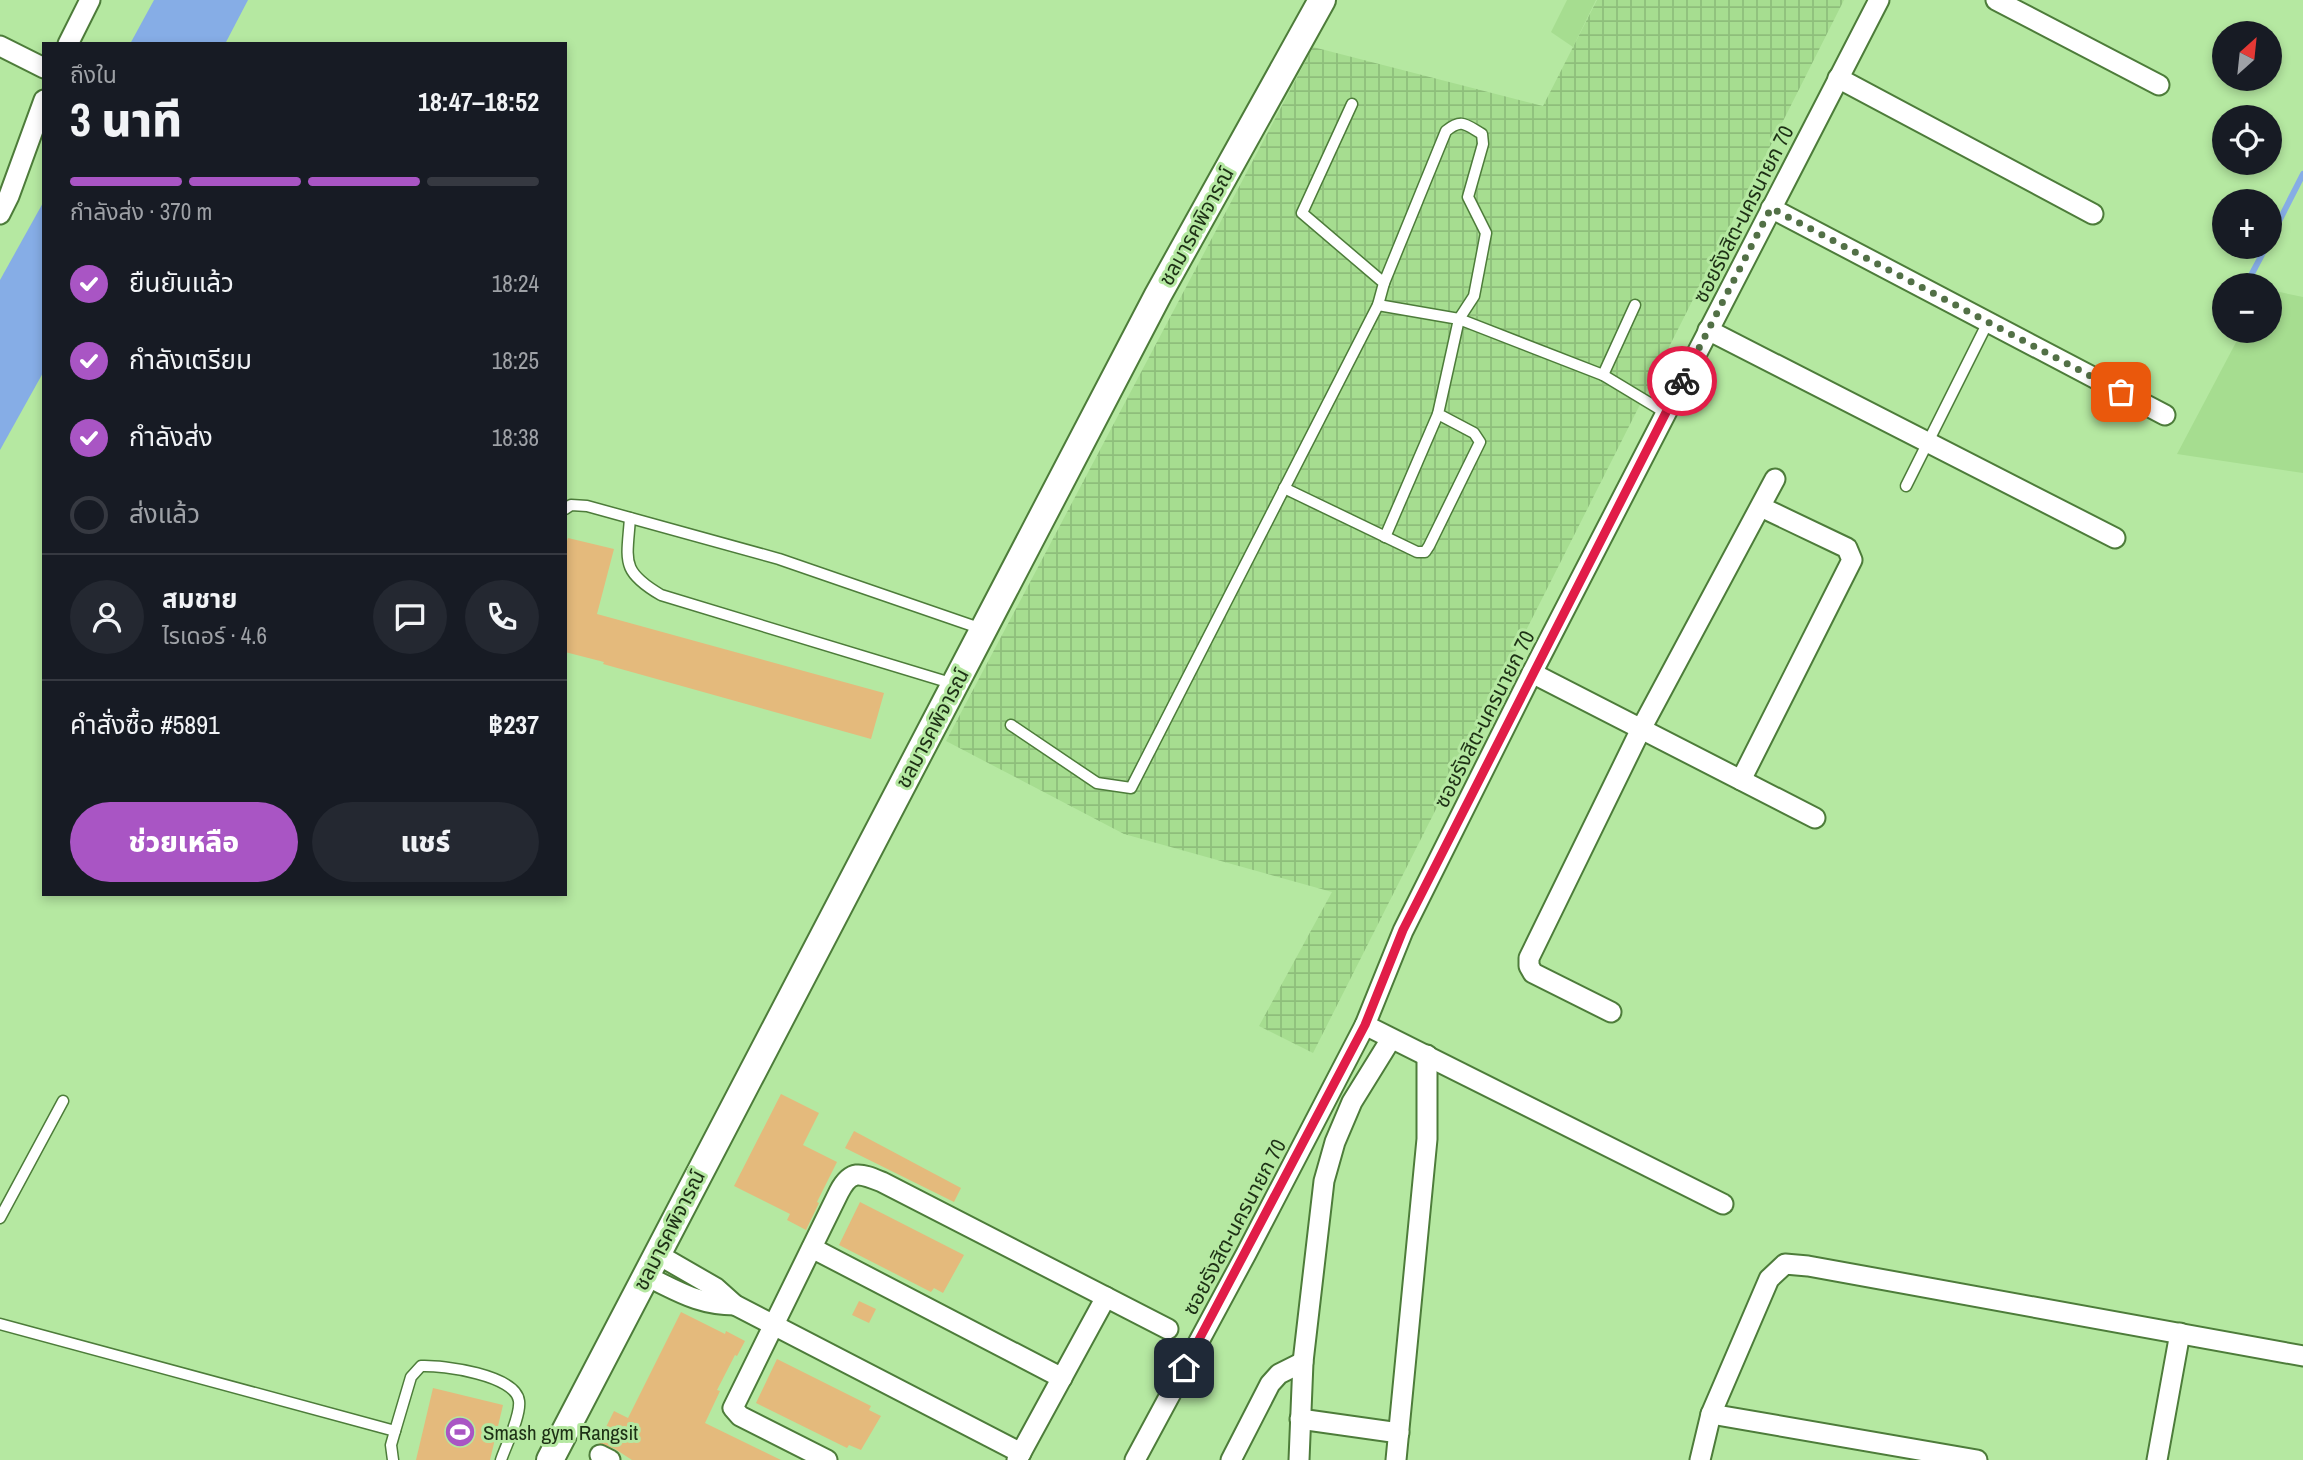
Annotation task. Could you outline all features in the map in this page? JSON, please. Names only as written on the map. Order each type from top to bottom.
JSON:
[{"type":"street","points":[[69,42],[90,0]]},
{"type":"street","name":"ชลมารคพิจารณ์","points":[[550,1460],[1158,295],[1322,0]]},
{"type":"street","name":"ซอยรังสิต-นครนายก 70","points":[[1135,1460],[1365,1025],[1403,930],[1532,673],[1879,0]]},
{"type":"street","points":[[1996,0],[2160,85]]},
{"type":"street","points":[[0,46],[42,67]]},
{"type":"street","points":[[1838,78],[2093,214]]},
{"type":"street","points":[[0,214],[5,194],[42,105]]},
{"type":"street","points":[[1771,208],[2165,415]]},
{"type":"street","points":[[1708,330],[2115,538]]},
{"type":"street","points":[[1611,1012],[1533,973],[1529,958],[1641,729],[1775,480]]},
{"type":"street","points":[[1741,780],[1852,560],[1847,548],[1761,507]]},
{"type":"street","points":[[1532,673],[1815,818]]},
{"type":"street","points":[[1365,1025],[1723,1205]]},
{"type":"street","points":[[1299,1460],[1303,1362],[1324,1181],[1335,1142],[1352,1102],[1391,1039]]},
{"type":"street","points":[[1396,1460],[1427,1139],[1427,1055]]},
{"type":"street","points":[[827,1460],[740,1416],[733,1408],[846,1179],[854,1175],[864,1175],[1168,1329]]},
{"type":"street","points":[[812,1248],[1062,1378]]},
{"type":"street","points":[[1700,1460],[1711,1414],[1769,1279],[1785,1264],[1822,1268],[2303,1356]]},
{"type":"street","points":[[651,1265],[716,1288],[735,1305],[1019,1456],[1106,1297]]},
{"type":"street","points":[[2157,1460],[2180,1333]]},
{"type":"street","points":[[1231,1460],[1270,1384],[1279,1374],[1303,1362]]},
{"type":"street","points":[[1711,1414],[1977,1460]]},
{"type":"street","points":[[1300,1419],[1399,1433]]},
{"type":"lane","points":[[1352,104],[1302,213],[1384,282]]},
{"type":"lane","points":[[1011,725],[1097,783],[1131,788],[1378,305],[1384,282],[1446,131],[1454,124],[1461,123],[1482,134],[1483,144],[1468,197],[1486,233],[1474,296],[1459,319],[1438,414],[1385,537]]},
{"type":"lane","points":[[1378,305],[1459,319],[1603,375],[1666,413]]},
{"type":"lane","points":[[1603,375],[1634,305]]},
{"type":"lane","points":[[1906,486],[1988,322]]},
{"type":"lane","points":[[1284,488],[1418,552],[1425,552],[1480,442],[1474,433],[1438,414]]},
{"type":"lane","points":[[567,508],[571,505],[587,506],[779,559],[983,629]]},
{"type":"lane","points":[[630,518],[627,561],[638,582],[661,595],[954,685]]},
{"type":"lane","points":[[0,1218],[63,1101]]},
{"type":"lane","points":[[0,1324],[395,1431]]},
{"type":"lane","points":[[393,1460],[391,1445],[411,1377],[421,1366],[433,1365],[500,1379],[515,1391],[519,1400],[518,1411],[501,1460]]},
{"type":"shaded area","points":[[1567,0],[1596,0],[1573,47],[1551,32]]},
{"type":"shaded area","points":[[1597,0],[1844,0],[1313,1053],[1259,1026],[1332,892],[1124,834],[946,741],[1313,47],[1543,106]]},
{"type":"shaded area","points":[[2282,293],[2303,297],[2303,473],[2177,454],[2236,343],[2282,343]]},
{"type":"water","points":[[154,0],[248,0],[226,42],[131,42]]},
{"type":"water","points":[[42,205],[42,375],[0,450],[0,280]]},
{"type":"building","points":[[568,538],[614,549],[597,614],[884,693],[871,739],[567,653]]},
{"type":"building","points":[[781,1094],[819,1113],[803,1145],[837,1162],[806,1230],[787,1220],[790,1214],[734,1186]]},
{"type":"building","points":[[854,1131],[961,1188],[954,1202],[845,1148]]},
{"type":"building","points":[[860,1202],[964,1255],[943,1293],[934,1288],[931,1292],[839,1245]]},
{"type":"building","points":[[859,1301],[876,1309],[869,1323],[852,1315]]},
{"type":"building","points":[[681,1312],[745,1341],[717,1390],[720,1391],[705,1423],[781,1460],[632,1460],[615,1449],[598,1443],[614,1411],[628,1418]]},
{"type":"building","points":[[777,1359],[871,1406],[869,1410],[881,1416],[861,1450],[849,1445],[847,1448],[756,1403]]},
{"type":"building","name":"Smash gym Rangsit","points":[[433,1388],[503,1405],[490,1460],[416,1460]]},
{"type":"waterway","points":[[2282,215],[2303,174]]},
{"type":"waterway","points":[[2252,273],[2260,259]]},
{"type":"way so far","points":[[1682,381],[1771,208],[2121,392]]},
{"type":"place","name":"Smash gym Rangsit","points":[[460,1432]]},
{"type":"route","points":[[1184,1368],[1365,1025],[1403,930],[1682,381]]}]
